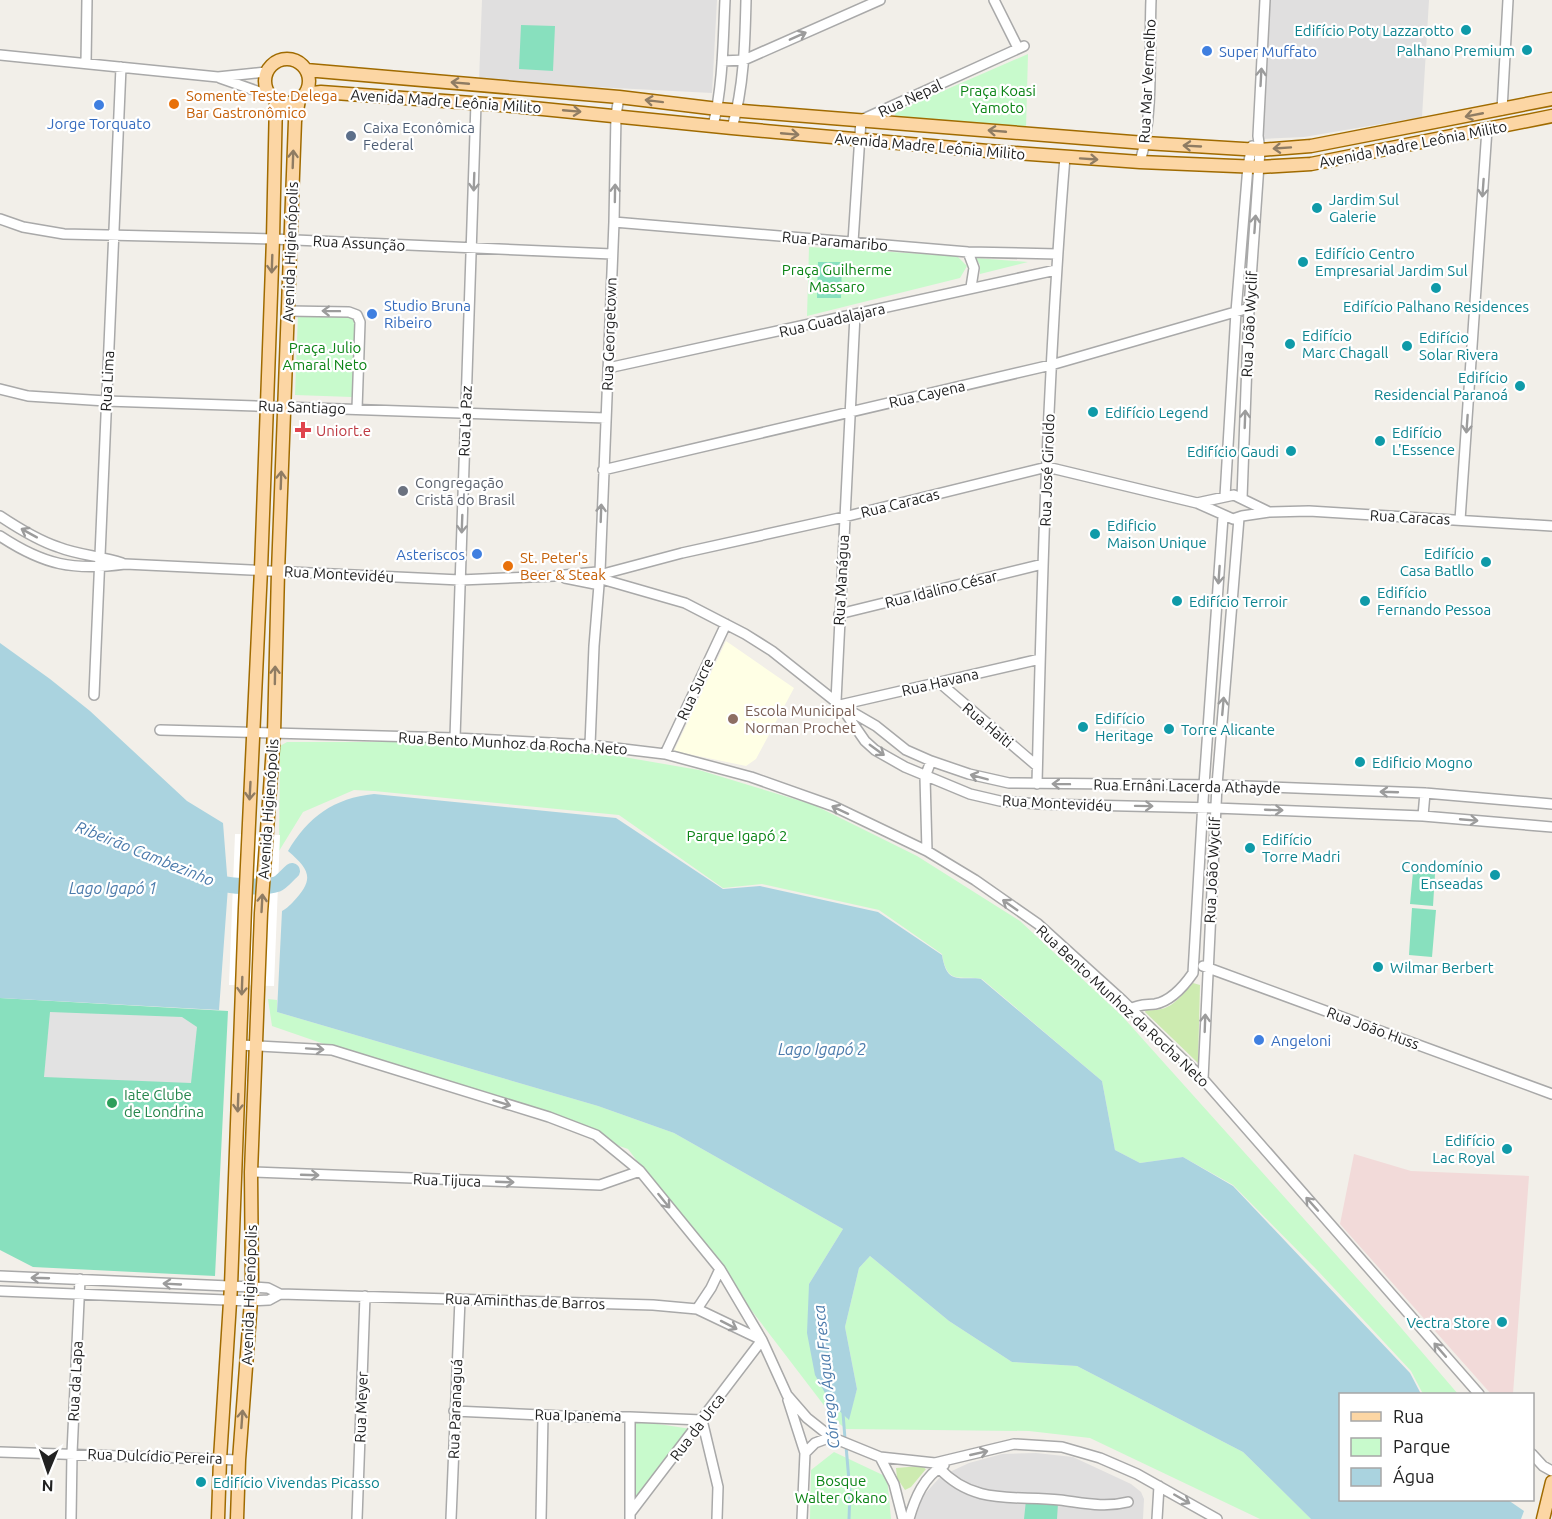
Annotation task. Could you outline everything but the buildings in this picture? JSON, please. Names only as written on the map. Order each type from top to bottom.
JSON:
[{"type":"main road","points":[[289,59],[296,61],[306,70],[309,82],[302,97],[287,103],[273,98],[265,85],[266,72],[276,62],[289,59]]},
{"type":"main road","name":"Avenida Madre Leônia Milito","points":[[306,70],[619,97],[718,109],[1145,144],[1255,149],[1311,146],[1552,99]]},
{"type":"main road","name":"Avenida Madre Leônia Milito","points":[[302,97],[321,92],[476,103],[1065,157],[1254,167],[1311,164],[1552,116]]},
{"type":"main road","name":"Avenida Higienópolis","points":[[237,1519],[239,1460],[252,1287],[251,1172],[264,868],[274,733],[295,121],[302,97]]},
{"type":"main road","name":"Avenida Higienópolis","points":[[218,1519],[231,1286],[261,569],[273,239],[273,98]]},
{"type":"main road","points":[[1542,1519],[1552,1482]]},
{"type":"street","points":[[86,63],[87,0]]},
{"type":"street","points":[[713,126],[718,109],[725,0]]},
{"type":"street","points":[[732,128],[744,60],[746,0]]},
{"type":"street","points":[[722,61],[744,60],[880,0]]},
{"type":"street","name":"Rua Nepal","points":[[861,120],[1021,47],[994,0]]},
{"type":"street","name":"Rua Mar Vermelho","points":[[1140,162],[1148,120],[1150,0]]},
{"type":"street","name":"Rua João Wyclif","points":[[1203,1079],[1215,808],[1241,517],[1245,509],[1243,500],[1254,167],[1258,136],[1265,0]]},
{"type":"street","points":[[1502,110],[1508,0]]},
{"type":"street","points":[[0,55],[218,77],[266,72]]},
{"type":"street","name":"Rua Lima","points":[[94,695],[121,67]]},
{"type":"street","points":[[218,77],[273,98]]},
{"type":"street","name":"Rua Georgetown","points":[[590,745],[594,646],[600,578],[616,115],[619,97]]},
{"type":"street","name":"Rua La Paz","points":[[455,738],[476,103]]},
{"type":"street","points":[[853,243],[861,120]]},
{"type":"street","points":[[1460,520],[1487,129]]},
{"type":"street","points":[[1355,138],[1358,155]]},
{"type":"street","points":[[1331,142],[1334,160]]},
{"type":"street","name":"Rua José Giroldo","points":[[1036,784],[1051,365],[1065,157]]},
{"type":"street","name":"Rua João Wyclif","points":[[1195,964],[1203,785],[1222,515],[1219,506],[1224,498],[1236,312],[1254,167]]},
{"type":"street","name":"Rua Assunção","points":[[0,219],[23,227],[64,234],[273,239],[612,254]]},
{"type":"street","name":"Rua Paramaribo","points":[[614,222],[968,252],[1057,254]]},
{"type":"street","points":[[968,252],[974,268],[971,287]]},
{"type":"street","name":"Rua Guadalajara","points":[[608,368],[1056,270]]},
{"type":"street","name":"Rua Cayena","points":[[603,470],[1051,365],[1249,308]]},
{"type":"street","points":[[288,311],[349,312],[357,315],[360,322],[357,409]]},
{"type":"street","name":"Rua Manágua","points":[[838,703],[839,614],[855,315]]},
{"type":"street","name":"Rua Santiago","points":[[0,389],[28,396],[106,401],[606,418]]},
{"type":"street","name":"Rua Caracas","points":[[600,578],[682,553],[844,517],[1047,467],[1197,503],[1233,519],[1269,512],[1309,511],[1552,526]]},
{"type":"street","name":"Rua Caracas","points":[[1197,503],[1234,495],[1269,512]]},
{"type":"street","name":"Rua Montevidéu","points":[[0,516],[28,534],[59,548],[100,556],[125,564]]},
{"type":"street","name":"Rua Montevidéu","points":[[0,536],[23,552],[55,563],[99,567],[125,564],[460,580],[554,576],[600,578],[685,603],[726,624],[772,651],[838,703],[865,741],[875,750],[925,777],[970,794],[1000,801],[1038,804],[1215,808]]},
{"type":"street","points":[[55,563],[60,557],[59,548]]},
{"type":"street","name":"Rua Idalino César","points":[[839,614],[1043,564]]},
{"type":"street","name":"Rua Sucre","points":[[665,754],[726,624]]},
{"type":"street","name":"Rua Havana","points":[[838,703],[940,683],[1040,659]]},
{"type":"street","name":"Rua Haiti","points":[[940,683],[1037,766]]},
{"type":"street","name":"Rua Ernâni Lacerda Athayde","points":[[838,703],[876,726],[906,750],[931,761],[990,780],[1036,784],[1217,785],[1425,793],[1552,804]]},
{"type":"street","points":[[160,730],[253,732]]},
{"type":"street","name":"Rua Bento Munhoz da Rocha Neto","points":[[253,732],[590,745],[665,754],[751,777],[832,806],[927,851],[975,880],[1038,924],[1203,1079],[1477,1393]]},
{"type":"street","points":[[927,851],[925,777],[931,761]]},
{"type":"street","points":[[1423,816],[1425,793]]},
{"type":"street","name":"Rua Ernâni Lacerda Athayde","points":[[1215,808],[1423,816],[1552,827]]},
{"type":"street","points":[[1131,1009],[1139,1004],[1159,1003],[1169,998],[1193,973],[1195,964]]},
{"type":"street","name":"Rua João Huss","points":[[1195,964],[1552,1094]]},
{"type":"street","points":[[240,1045],[332,1050],[549,1117],[596,1135],[640,1171],[720,1269],[762,1340],[787,1395],[805,1454],[802,1519]]},
{"type":"street","name":"Rua Tijuca","points":[[251,1172],[600,1185],[640,1171]]},
{"type":"street","points":[[697,1309],[720,1269]]},
{"type":"street","name":"Rua Aminthas de Barros","points":[[0,1276],[252,1287],[267,1288],[280,1294],[653,1305],[697,1309],[762,1340]]},
{"type":"street","name":"Rua da Lapa","points":[[71,1519],[80,1280]]},
{"type":"street","name":"Rua Aminthas de Barros","points":[[0,1291],[230,1301],[269,1300],[280,1294]]},
{"type":"street","name":"Rua Meyer","points":[[357,1519],[365,1296]]},
{"type":"street","name":"Rua Paranaguá","points":[[452,1519],[454,1411],[460,1299]]},
{"type":"street","name":"Rua da Urca","points":[[631,1516],[762,1340]]},
{"type":"street","points":[[787,1395],[807,1418],[832,1437],[880,1456],[935,1463],[1014,1444],[1062,1447],[1100,1458],[1160,1486],[1217,1519]]},
{"type":"street","name":"Rua Ipanema","points":[[454,1411],[586,1418],[702,1420]]},
{"type":"street","points":[[541,1519],[543,1415]]},
{"type":"street","points":[[630,1417],[631,1516]]},
{"type":"street","points":[[702,1420],[718,1487],[717,1519]]},
{"type":"street","points":[[805,1454],[814,1443],[832,1437]]},
{"type":"street","name":"Rua Dulcídio Pereira","points":[[0,1452],[239,1460]]},
{"type":"street","points":[[1534,1455],[1543,1466],[1552,1471]]},
{"type":"street","points":[[880,1456],[894,1484],[903,1519]]},
{"type":"street","points":[[909,1519],[919,1491],[939,1468],[956,1458]]},
{"type":"street","points":[[939,1468],[962,1485],[979,1493],[1000,1498],[1059,1500],[1098,1506],[1128,1502]]},
{"type":"street","points":[[1156,1519],[1160,1486]]},
{"type":"shaded area","points":[[482,0],[717,0],[712,93],[479,81]]},
{"type":"shaded area","points":[[1270,0],[1429,0],[1422,117],[1304,137],[1261,139]]},
{"type":"shaded area","name":"Escola Municipal Norman Prochet","points":[[726,641],[794,688],[756,759],[746,766],[674,751]]},
{"type":"shaded area","points":[[50,1012],[182,1017],[197,1027],[191,1083],[44,1077]]},
{"type":"shaded area","points":[[1354,1154],[1411,1171],[1529,1176],[1513,1393],[1490,1393],[1340,1224]]},
{"type":"shaded area","points":[[1036,1453],[1073,1457],[1131,1484],[1141,1492],[1144,1499],[1143,1519],[915,1519],[923,1496],[941,1476],[969,1463],[1002,1454]]},
{"type":"green space","points":[[521,25],[555,26],[553,71],[519,69]]},
{"type":"green space","name":"Praça Koasi Yamoto","points":[[1028,54],[1026,129],[896,118],[897,111]]},
{"type":"green space","name":"Praça Guilherme Massaro","points":[[809,247],[957,256],[967,266],[960,278],[807,316]]},
{"type":"green space","points":[[976,258],[1028,262],[980,274],[980,265]]},
{"type":"green space","points":[[818,262],[842,262],[841,298],[817,298]]},
{"type":"green space","name":"Praça Julio Amaral Neto","points":[[298,314],[355,317],[352,397],[295,395]]},
{"type":"green space","name":"Parque Igapó 2","points":[[287,742],[432,742],[612,755],[699,770],[814,805],[917,856],[1020,921],[1122,1016],[1457,1393],[1422,1393],[1411,1371],[1318,1271],[1233,1185],[1183,1157],[1140,1163],[1115,1150],[1102,1081],[982,979],[951,975],[944,964],[942,954],[879,910],[762,884],[723,888],[619,815],[354,790],[303,812],[279,851],[280,746]]},
{"type":"green space","points":[[1413,872],[1435,874],[1433,906],[1410,904]]},
{"type":"green space","points":[[1412,908],[1436,910],[1432,957],[1409,955]]},
{"type":"green space","points":[[1193,983],[1200,985],[1198,1063],[1145,1012],[1173,1004]]},
{"type":"green space","name":"Iate Clube de Londrina","points":[[0,998],[228,1011],[215,1276],[33,1267],[0,1250]]},
{"type":"green space","points":[[268,999],[277,1000],[277,1012],[598,1106],[674,1133],[843,1229],[809,1284],[848,1420],[857,1389],[845,1327],[859,1268],[870,1256],[949,1321],[1012,1362],[1077,1366],[1243,1452],[1311,1519],[1260,1519],[1090,1438],[1029,1431],[846,1429],[836,1421],[628,1149],[272,1026]]},
{"type":"green space","points":[[632,1420],[691,1429],[635,1503]]},
{"type":"green space","name":"Bosque Walter Okano","points":[[834,1452],[887,1477],[891,1519],[810,1519],[811,1470]]},
{"type":"green space","points":[[921,1466],[926,1469],[911,1487],[905,1490],[897,1478],[896,1468]]},
{"type":"green space","points":[[1026,1500],[1058,1503],[1057,1519],[1024,1519]]},
{"type":"water","name":"Lago Igapó 1","points":[[0,643],[90,711],[187,801],[223,823],[228,887],[219,1010],[0,998]]},
{"type":"water","name":"Lago Igapó 2","points":[[374,794],[616,818],[723,889],[760,886],[878,912],[942,955],[944,965],[951,975],[956,978],[981,979],[1102,1081],[1115,1150],[1140,1163],[1183,1157],[1233,1186],[1410,1373],[1420,1393],[1339,1393],[1339,1501],[1509,1501],[1524,1511],[1521,1519],[1311,1519],[1243,1452],[1077,1366],[1012,1362],[949,1321],[870,1256],[859,1268],[845,1327],[857,1389],[849,1420],[830,1402],[815,1375],[807,1333],[809,1284],[843,1229],[674,1133],[598,1106],[277,1012],[282,911],[300,894],[307,881],[305,869],[288,851],[313,819],[334,805]]},
{"type":"pier","points":[[235,834],[280,835],[274,986],[229,985]]},
{"type":"waterway","name":"Ribeirão Cambezinho","points":[[208,880],[252,887],[271,886],[279,883],[292,871]]},
{"type":"waterway","name":"Córrego Água Fresca","points":[[843,1413],[845,1439]]},
{"type":"waterway","name":"Córrego Água Fresca","points":[[846,1446],[850,1492],[849,1519]]},
{"type":"place","name":"Edifício Poty Lazzarotto","points":[[1466,30]]},
{"type":"place","name":"Palhano Premium","points":[[1527,50]]},
{"type":"place","name":"Super Muffato","points":[[1207,51]]},
{"type":"place","name":"Somente Teste Delega Bar Gastronômico","points":[[174,104]]},
{"type":"place","name":"Jorge Torquato","points":[[99,105]]},
{"type":"place","name":"Caixa Econômica Federal","points":[[351,136]]},
{"type":"place","name":"Jardim Sul Galerie","points":[[1317,208]]},
{"type":"place","name":"Edifício Centro Empresarial Jardim Sul","points":[[1303,262]]},
{"type":"place","name":"Edifício Palhano Residences","points":[[1436,288]]},
{"type":"place","name":"Studio Bruna Ribeiro","points":[[372,314]]},
{"type":"place","name":"Edifício Marc Chagall","points":[[1290,344]]},
{"type":"place","name":"Edifício Solar Rivera","points":[[1407,346]]},
{"type":"place","name":"Edifício Residencial Paranoá","points":[[1520,386]]},
{"type":"place","name":"Edifício Legend","points":[[1093,412]]},
{"type":"place","name":"Uniort.e","points":[[303,430]]},
{"type":"place","name":"Edifício L'Essence","points":[[1380,441]]},
{"type":"place","name":"Edifício Gaudi","points":[[1291,451]]},
{"type":"place","name":"Congregação Cristã do Brasil","points":[[403,491]]},
{"type":"place","name":"Edificio Maison Unique","points":[[1095,534]]},
{"type":"place","name":"Asteriscos","points":[[477,554]]},
{"type":"place","name":"Edifício Casa Batllo","points":[[1486,562]]},
{"type":"place","name":"St. Peter's Beer & Steak","points":[[508,566]]},
{"type":"place","name":"Edifício Terroir","points":[[1177,601]]},
{"type":"place","name":"Edifício Fernando Pessoa","points":[[1365,601]]},
{"type":"place","name":"Escola Municipal Norman Prochet","points":[[733,719]]},
{"type":"place","name":"Edifício Heritage","points":[[1083,727]]},
{"type":"place","name":"Torre Alicante","points":[[1169,729]]},
{"type":"place","name":"Edificio Mogno","points":[[1360,762]]},
{"type":"place","name":"Edifício Torre Madri","points":[[1250,848]]},
{"type":"place","name":"Condomínio Enseadas","points":[[1495,875]]},
{"type":"place","name":"Wilmar Berbert","points":[[1378,967]]},
{"type":"place","name":"Angeloni","points":[[1259,1040]]},
{"type":"place","name":"Iate Clube de Londrina","points":[[112,1103]]},
{"type":"place","name":"Edifício Lac Royal","points":[[1507,1149]]},
{"type":"place","name":"Vectra Store","points":[[1502,1322]]},
{"type":"place","name":"Edifício Vivendas Picasso","points":[[201,1482]]}]
